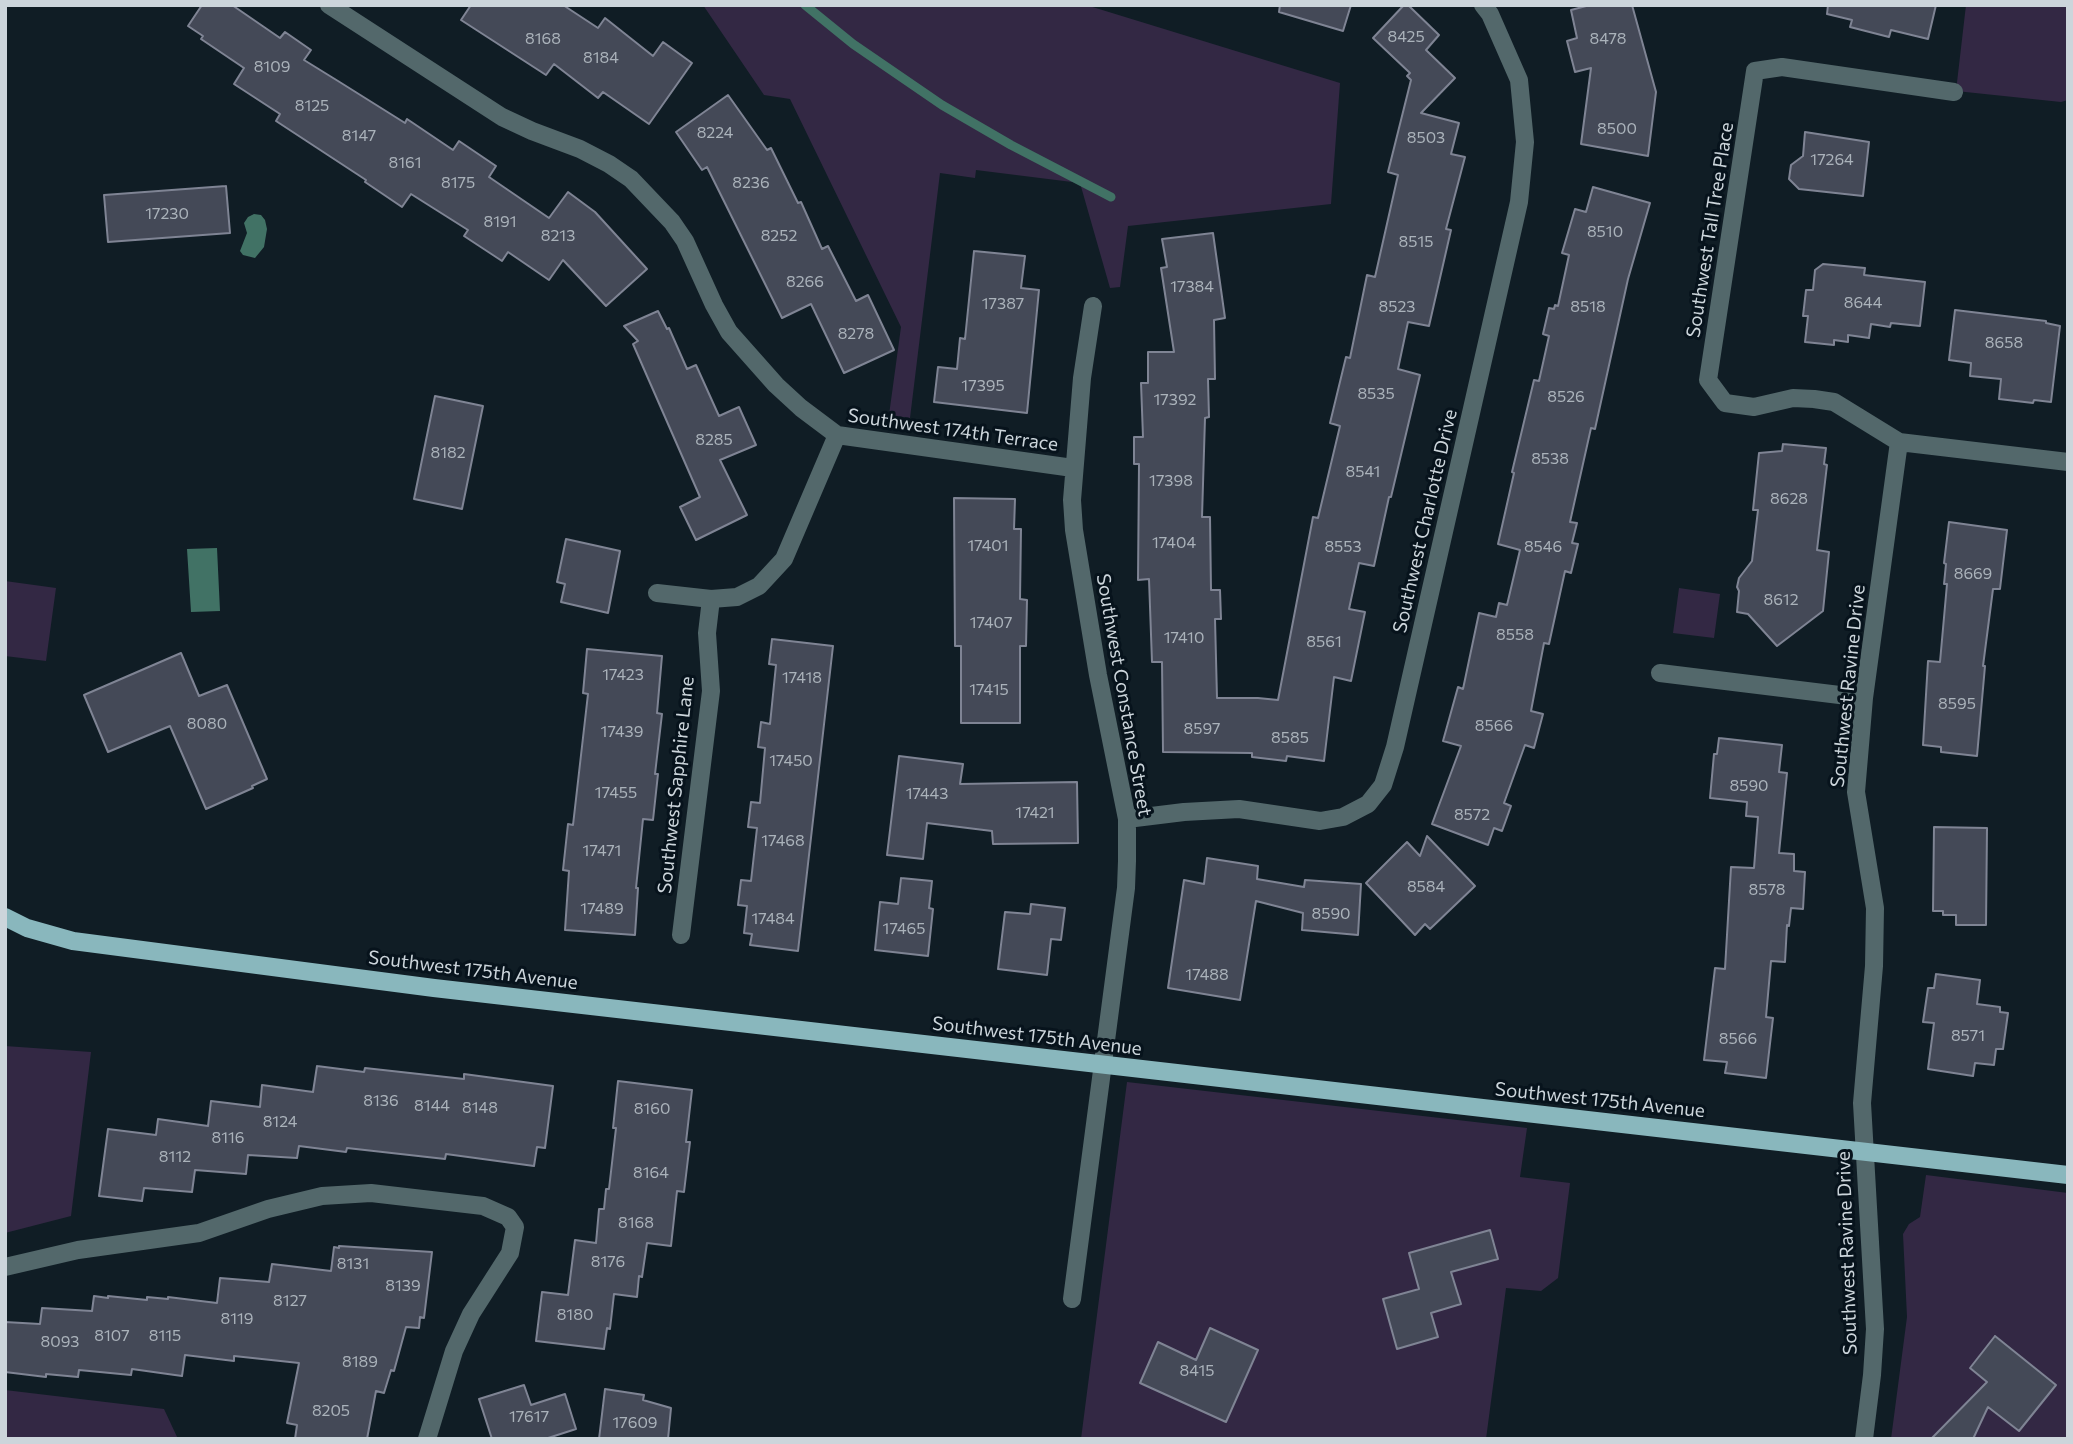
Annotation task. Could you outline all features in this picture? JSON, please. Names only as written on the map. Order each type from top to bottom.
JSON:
[{"type":"main road","name":"Southwest 175th Avenue","points":[[5,917],[27,928],[73,941],[435,988],[2068,1175]]},
{"type":"street","name":"Southwest 174th Terrace","points":[[329,5],[502,117],[579,149],[631,179],[672,222],[685,241],[714,305],[730,332],[776,385],[837,435],[1073,468]]},
{"type":"street","name":"Southwest Charlotte Drive","points":[[1126,819],[1239,809],[1320,821],[1343,817],[1368,804],[1383,785],[1395,747],[1519,202],[1525,142],[1519,80],[1490,14],[1483,5]]},
{"type":"street","name":"Southwest Tall Tree Place","points":[[1899,442],[1833,402],[1793,398],[1754,407],[1725,403],[1708,380],[1755,71],[1782,67],[1954,92]]},
{"type":"street","name":"Southwest Constance Street","points":[[1072,1299],[1126,888],[1126,819],[1073,530],[1073,468],[1093,306]]},
{"type":"street","points":[[657,593],[712,598],[737,597],[759,586],[784,559],[837,435]]},
{"type":"street","points":[[1899,442],[2068,462]]},
{"type":"street","name":"Southwest Ravine Drive","points":[[1864,1439],[1875,1329],[1862,1103],[1874,966],[1875,908],[1856,792],[1864,698],[1899,442]]},
{"type":"street","name":"Southwest Sapphire Lane","points":[[681,935],[711,691],[707,633],[712,598]]},
{"type":"street","points":[[1660,673],[1864,698]]},
{"type":"street","points":[[5,1267],[78,1250],[200,1233],[268,1209],[322,1196],[371,1193],[483,1206],[509,1217],[515,1227],[510,1254],[471,1314],[454,1351],[428,1439]]},
{"type":"shaded area","points":[[703,5],[1086,5],[1340,83],[1331,204],[1128,226],[1120,287],[1110,288],[1080,183],[976,170],[975,178],[940,173],[910,418],[889,415],[901,327],[790,99],[764,95]]},
{"type":"shaded area","points":[[1966,5],[2068,5],[2068,100],[2061,102],[1956,91]]},
{"type":"shaded area","points":[[254,214],[261,215],[267,229],[264,247],[255,258],[243,255],[240,251],[247,233],[244,223]]},
{"type":"shaded area","points":[[217,548],[220,611],[191,612],[187,549]]},
{"type":"shaded area","points":[[5,581],[56,588],[46,661],[5,656]]},
{"type":"shaded area","points":[[1679,588],[1720,594],[1714,638],[1673,633]]},
{"type":"shaded area","points":[[5,1046],[91,1052],[71,1216],[5,1233]]},
{"type":"shaded area","points":[[1127,1082],[1527,1128],[1520,1177],[1570,1183],[1558,1278],[1541,1291],[1506,1288],[1486,1439],[1081,1439]]},
{"type":"shaded area","points":[[1926,1175],[2068,1193],[2068,1439],[1891,1439],[1907,1317],[1903,1234],[1909,1224],[1920,1217]]},
{"type":"shaded area","points":[[5,1390],[164,1409],[178,1439],[5,1439]]},
{"type":"building","points":[[202,5],[232,5],[280,38],[285,32],[311,50],[304,60],[405,123],[407,119],[453,150],[459,141],[496,166],[489,177],[549,218],[568,192],[595,212],[647,269],[606,306],[563,260],[549,280],[508,252],[502,261],[464,236],[468,230],[411,194],[402,207],[276,121],[280,114],[234,84],[244,68],[201,39],[203,36],[188,26]]},
{"type":"building","points":[[471,5],[563,5],[598,28],[605,18],[653,56],[663,42],[692,63],[649,124],[603,92],[598,98],[554,64],[546,75],[461,20]]},
{"type":"building","points":[[1280,5],[1351,5],[1343,31],[1279,12]]},
{"type":"building","points":[[1404,5],[1408,5],[1439,35],[1426,50],[1455,78],[1421,113],[1459,123],[1451,154],[1465,157],[1446,229],[1451,230],[1429,326],[1408,322],[1398,369],[1420,375],[1374,566],[1359,563],[1349,609],[1365,612],[1351,681],[1334,677],[1324,761],[1287,756],[1286,761],[1252,757],[1252,753],[1163,752],[1162,662],[1152,662],[1149,579],[1138,580],[1139,464],[1134,464],[1134,437],[1143,437],[1141,383],[1148,383],[1148,352],[1174,352],[1161,268],[1167,267],[1162,239],[1213,233],[1225,318],[1214,320],[1215,379],[1208,379],[1209,417],[1205,418],[1202,517],[1210,517],[1211,590],[1220,590],[1221,619],[1215,619],[1217,698],[1278,700],[1313,517],[1318,518],[1340,426],[1330,423],[1346,357],[1350,358],[1367,275],[1375,277],[1398,175],[1388,172],[1411,80],[1407,76],[1410,73],[1373,38]]},
{"type":"building","points":[[1590,5],[1632,5],[1656,92],[1648,156],[1581,144],[1591,68],[1575,72],[1567,41],[1577,38],[1571,10]]},
{"type":"building","points":[[1828,5],[1936,5],[1928,39],[1891,30],[1889,37],[1850,27],[1852,20],[1827,14]]},
{"type":"building","points":[[728,95],[767,150],[771,148],[798,203],[801,202],[822,249],[828,246],[856,301],[868,295],[894,350],[844,373],[811,304],[782,318],[707,167],[702,170],[676,132]]},
{"type":"building","points":[[1805,132],[1869,142],[1863,196],[1799,189],[1789,179],[1791,165],[1803,156]]},
{"type":"building","points":[[226,186],[230,233],[108,242],[104,195]]},
{"type":"building","points":[[1593,187],[1650,203],[1628,279],[1595,429],[1591,428],[1570,522],[1577,523],[1572,543],[1578,544],[1571,573],[1565,571],[1549,644],[1544,643],[1531,711],[1543,714],[1534,748],[1525,745],[1504,803],[1511,806],[1502,831],[1494,828],[1488,845],[1432,824],[1461,746],[1443,741],[1458,687],[1463,689],[1479,613],[1496,617],[1499,603],[1507,605],[1520,550],[1498,544],[1514,473],[1512,472],[1534,380],[1539,381],[1549,336],[1543,334],[1549,308],[1558,306],[1569,255],[1562,253],[1575,209],[1586,212]]},
{"type":"building","points":[[974,251],[1025,256],[1021,288],[1039,290],[1027,413],[934,402],[938,367],[957,369],[960,338],[965,339]]},
{"type":"building","points":[[1823,264],[1865,268],[1864,275],[1925,282],[1920,326],[1891,323],[1890,327],[1871,324],[1869,338],[1848,335],[1848,342],[1834,340],[1834,345],[1805,342],[1808,316],[1803,316],[1806,290],[1813,290],[1815,270]]},
{"type":"building","points":[[1955,310],[2046,321],[2060,326],[2051,402],[1999,399],[2001,379],[1970,376],[1971,363],[1949,360]]},
{"type":"building","points":[[658,311],[667,329],[669,328],[687,369],[696,365],[719,416],[739,407],[756,445],[720,460],[747,515],[696,540],[680,507],[700,497],[633,344],[638,341],[624,326]]},
{"type":"building","points":[[435,396],[483,406],[462,509],[414,499]]},
{"type":"building","points":[[1783,444],[1826,448],[1824,464],[1827,465],[1817,550],[1829,552],[1823,611],[1777,646],[1748,614],[1737,612],[1737,587],[1739,578],[1752,561],[1758,510],[1753,510],[1759,453],[1782,451]]},
{"type":"building","points":[[954,498],[1015,499],[1014,529],[1021,529],[1020,599],[1027,600],[1026,646],[1020,646],[1020,723],[961,723],[961,646],[955,646]]},
{"type":"building","points":[[1949,522],[2007,530],[2000,589],[1993,589],[1983,666],[1977,756],[1941,752],[1941,747],[1923,745],[1928,661],[1940,662],[1947,584],[1944,584],[1944,563]]},
{"type":"building","points":[[566,539],[620,551],[608,613],[561,602],[565,584],[557,582]]},
{"type":"building","points":[[772,639],[833,646],[798,951],[750,945],[752,934],[744,933],[747,906],[738,905],[741,880],[751,881],[757,828],[748,827],[751,802],[760,803],[765,748],[758,747],[761,722],[770,724],[776,665],[769,664]]},
{"type":"building","points":[[587,649],[662,656],[657,713],[662,714],[655,774],[658,774],[653,820],[643,819],[636,888],[635,935],[565,930],[569,871],[563,870],[568,824],[573,825],[588,694],[583,693]]},
{"type":"building","points":[[181,653],[199,696],[227,685],[267,779],[206,809],[170,726],[108,752],[84,695]]},
{"type":"building","points":[[1719,738],[1782,745],[1779,772],[1787,773],[1779,853],[1794,854],[1794,871],[1805,872],[1803,909],[1791,908],[1789,926],[1787,925],[1785,962],[1771,961],[1766,1017],[1773,1018],[1766,1078],[1725,1073],[1727,1062],[1704,1060],[1715,968],[1725,969],[1731,867],[1754,868],[1758,817],[1746,816],[1747,802],[1710,798],[1714,754],[1717,754]]},
{"type":"building","points":[[899,756],[963,764],[960,784],[1077,782],[1078,843],[993,844],[992,831],[927,823],[923,859],[887,855]]},
{"type":"building","points":[[1934,827],[1987,828],[1986,925],[1956,925],[1956,915],[1943,915],[1943,911],[1933,911]]},
{"type":"building","points":[[1427,836],[1475,886],[1430,929],[1425,924],[1415,935],[1366,883],[1407,842],[1420,856]]},
{"type":"building","points":[[1207,858],[1258,866],[1257,879],[1304,887],[1305,880],[1361,884],[1358,935],[1302,930],[1303,913],[1256,901],[1240,1000],[1168,988],[1184,880],[1204,884]]},
{"type":"building","points":[[901,878],[932,881],[929,908],[933,909],[928,956],[875,950],[880,902],[898,904]]},
{"type":"building","points":[[1031,904],[1065,908],[1061,940],[1051,939],[1047,975],[998,969],[1005,912],[1030,914]]},
{"type":"building","points":[[1936,974],[1980,980],[1977,1004],[2000,1007],[2000,1012],[2008,1013],[2003,1049],[1996,1049],[1994,1065],[1975,1063],[1973,1076],[1928,1069],[1934,1023],[1923,1022],[1928,988],[1934,988]]},
{"type":"building","points":[[317,1066],[364,1072],[365,1068],[464,1079],[464,1074],[553,1086],[545,1148],[537,1147],[534,1166],[446,1154],[445,1159],[347,1148],[346,1152],[299,1146],[297,1158],[248,1155],[246,1174],[195,1170],[192,1192],[144,1188],[142,1201],[99,1196],[108,1129],[156,1135],[158,1119],[208,1126],[211,1101],[260,1107],[262,1085],[313,1092]]},
{"type":"building","points":[[618,1081],[692,1090],[684,1192],[677,1191],[671,1246],[647,1243],[637,1297],[614,1294],[610,1329],[607,1328],[604,1349],[536,1341],[542,1292],[568,1295],[575,1240],[596,1243],[599,1209],[604,1209],[606,1189],[609,1189]]},
{"type":"building","points":[[1490,1230],[1498,1259],[1451,1272],[1461,1304],[1431,1313],[1438,1337],[1397,1349],[1383,1299],[1419,1289],[1409,1253]]},
{"type":"building","points":[[334,1247],[432,1252],[424,1318],[420,1317],[419,1328],[406,1327],[394,1371],[391,1370],[384,1393],[376,1391],[367,1439],[295,1439],[297,1425],[287,1423],[299,1363],[234,1356],[234,1361],[185,1355],[182,1376],[132,1369],[131,1375],[79,1370],[78,1377],[46,1374],[46,1377],[5,1372],[5,1322],[40,1324],[42,1308],[92,1311],[94,1296],[147,1300],[147,1297],[168,1297],[217,1303],[220,1278],[269,1282],[272,1264],[331,1271]]},
{"type":"building","points":[[1210,1328],[1258,1350],[1226,1422],[1140,1383],[1158,1342],[1196,1360]]},
{"type":"building","points":[[1995,1336],[2056,1385],[2019,1431],[1988,1407],[1973,1439],[1931,1439],[1987,1382],[1970,1368]]},
{"type":"building","points":[[524,1385],[531,1405],[565,1394],[576,1429],[545,1439],[492,1439],[479,1399]]},
{"type":"building","points":[[605,1389],[644,1395],[643,1400],[671,1408],[668,1439],[599,1439]]},
{"type":"waterway","points":[[805,5],[853,44],[942,105],[1011,145],[1111,197]]}]
